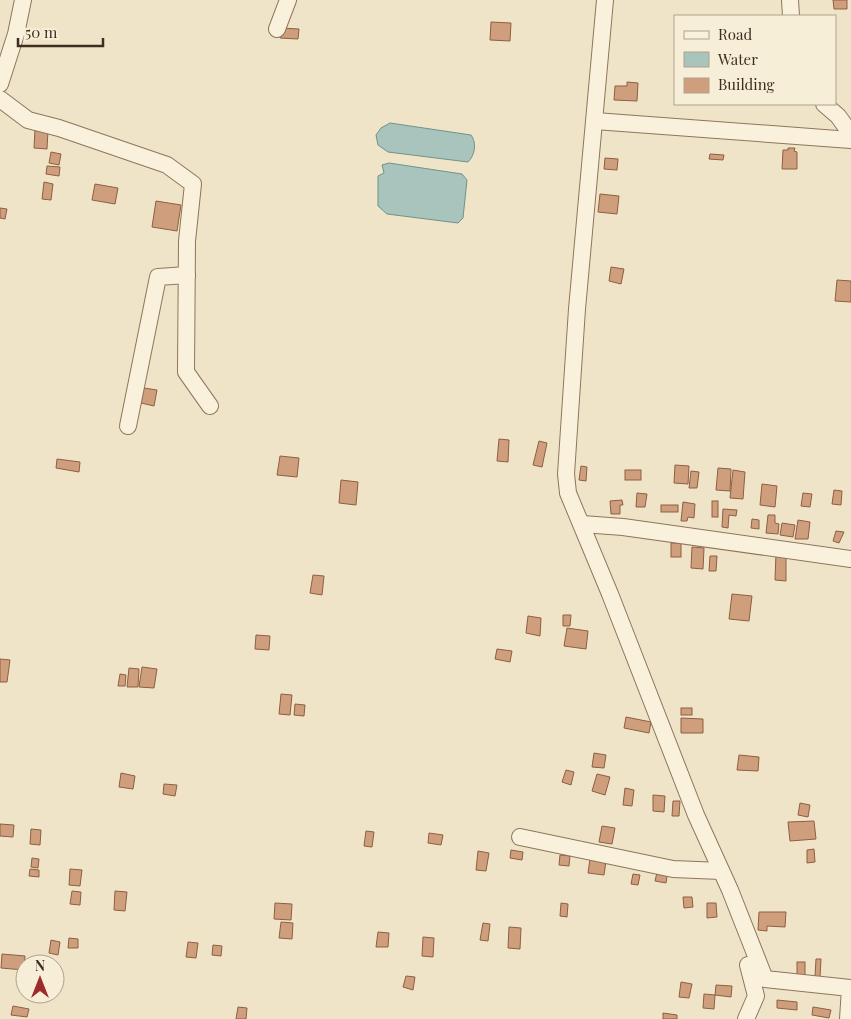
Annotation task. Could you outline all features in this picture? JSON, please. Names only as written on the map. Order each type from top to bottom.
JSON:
[{"type":"street","points":[[0,84],[16,34],[23,0]]},
{"type":"street","points":[[277,29],[288,0]]},
{"type":"street","points":[[605,0],[577,309],[566,474],[568,493],[582,524],[696,815],[722,872],[765,979],[850,988],[848,1019]]},
{"type":"street","points":[[790,0],[790,15]]},
{"type":"street","points":[[0,99],[28,120],[59,128],[167,165],[193,184],[187,241],[186,372],[210,406]]},
{"type":"street","points":[[825,105],[838,116],[851,134]]},
{"type":"street","points":[[595,121],[851,140]]},
{"type":"street","points":[[128,426],[158,277],[187,275]]},
{"type":"street","points":[[582,524],[624,527],[851,559]]},
{"type":"street","points":[[520,837],[673,869],[722,872]]},
{"type":"street","points":[[746,1019],[756,996],[748,965]]},
{"type":"water","points":[[390,123],[471,135],[475,145],[474,152],[468,162],[388,152],[378,145],[376,135],[381,128]]},
{"type":"water","points":[[389,163],[462,174],[467,180],[463,218],[458,223],[387,214],[378,206],[378,176],[384,173],[382,165]]},
{"type":"building","points":[[833,0],[847,0],[847,9],[834,9]]},
{"type":"building","points":[[491,22],[511,23],[510,41],[490,40]]},
{"type":"building","points":[[281,28],[299,29],[298,39],[280,38]]},
{"type":"building","points":[[627,82],[638,83],[637,101],[614,100],[615,86],[627,86]]},
{"type":"building","points":[[35,129],[48,130],[47,149],[34,148]]},
{"type":"building","points":[[788,148],[795,148],[794,151],[797,152],[797,169],[782,169],[783,150],[788,150]]},
{"type":"building","points":[[51,152],[61,154],[59,165],[49,163]]},
{"type":"building","points":[[710,154],[724,155],[723,160],[709,159]]},
{"type":"building","points":[[605,158],[618,159],[617,170],[604,169]]},
{"type":"building","points":[[47,166],[60,167],[59,176],[46,174]]},
{"type":"building","points":[[44,182],[53,184],[51,200],[42,199]]},
{"type":"building","points":[[95,184],[118,188],[115,204],[92,200]]},
{"type":"building","points":[[600,194],[619,196],[617,214],[598,212]]},
{"type":"building","points":[[156,201],[181,205],[177,231],[152,227]]},
{"type":"building","points":[[0,208],[7,209],[5,219],[0,218]]},
{"type":"building","points":[[611,267],[624,269],[621,284],[609,281]]},
{"type":"building","points":[[837,280],[851,281],[851,302],[835,301]]},
{"type":"building","points":[[144,388],[157,390],[154,406],[141,403]]},
{"type":"building","points":[[499,439],[509,440],[508,462],[497,461]]},
{"type":"building","points":[[539,441],[547,443],[542,467],[533,465]]},
{"type":"building","points":[[280,456],[299,458],[297,477],[277,475]]},
{"type":"building","points":[[57,459],[80,462],[79,472],[56,468]]},
{"type":"building","points":[[675,465],[689,466],[688,484],[674,483]]},
{"type":"building","points":[[581,466],[587,467],[586,481],[579,480]]},
{"type":"building","points":[[718,468],[731,469],[730,491],[716,490]]},
{"type":"building","points":[[625,470],[641,470],[641,480],[625,480]]},
{"type":"building","points":[[733,470],[745,472],[743,499],[730,498]]},
{"type":"building","points":[[691,471],[699,472],[697,488],[689,488]]},
{"type":"building","points":[[341,480],[358,482],[356,505],[339,503]]},
{"type":"building","points":[[762,484],[777,486],[775,507],[760,505]]},
{"type":"building","points":[[834,490],[842,491],[841,505],[832,504]]},
{"type":"building","points":[[637,493],[647,494],[645,507],[636,507]]},
{"type":"building","points":[[803,493],[812,494],[810,507],[801,506]]},
{"type":"building","points":[[622,500],[623,505],[620,505],[620,514],[611,514],[610,501]]},
{"type":"building","points":[[712,501],[718,501],[718,517],[712,517]]},
{"type":"building","points":[[683,502],[695,504],[694,518],[688,517],[687,521],[681,521]]},
{"type":"building","points":[[661,505],[678,505],[678,512],[661,512]]},
{"type":"building","points":[[723,509],[737,510],[736,516],[729,515],[728,528],[722,527]]},
{"type":"building","points":[[768,515],[775,515],[775,523],[779,524],[778,534],[766,533]]},
{"type":"building","points":[[752,519],[759,520],[759,529],[751,528]]},
{"type":"building","points":[[798,520],[810,522],[808,539],[795,539]]},
{"type":"building","points":[[782,523],[795,525],[793,537],[780,535]]},
{"type":"building","points":[[836,531],[844,532],[839,543],[833,541]]},
{"type":"building","points":[[671,543],[681,543],[681,557],[671,557]]},
{"type":"building","points":[[692,547],[704,548],[703,569],[691,568]]},
{"type":"building","points":[[776,553],[786,557],[786,581],[775,580]]},
{"type":"building","points":[[710,556],[717,556],[716,571],[709,571]]},
{"type":"building","points":[[313,575],[324,576],[322,595],[310,593]]},
{"type":"building","points":[[732,594],[752,596],[749,621],[729,619]]},
{"type":"building","points":[[563,615],[571,615],[570,626],[563,626]]},
{"type":"building","points":[[528,616],[541,618],[540,636],[526,633]]},
{"type":"building","points":[[567,628],[588,631],[586,649],[564,646]]},
{"type":"building","points":[[256,635],[270,636],[269,650],[255,649]]},
{"type":"building","points":[[497,649],[512,651],[510,662],[495,659]]},
{"type":"building","points":[[0,659],[10,660],[7,682],[0,682]]},
{"type":"building","points":[[142,667],[157,669],[154,688],[139,687]]},
{"type":"building","points":[[129,668],[139,669],[138,687],[127,687]]},
{"type":"building","points":[[120,674],[126,675],[125,686],[118,686]]},
{"type":"building","points":[[281,694],[292,695],[290,715],[279,714]]},
{"type":"building","points":[[295,704],[305,705],[304,716],[294,715]]},
{"type":"building","points":[[681,708],[692,708],[692,715],[681,715]]},
{"type":"building","points":[[626,717],[651,722],[649,733],[624,728]]},
{"type":"building","points":[[681,718],[703,719],[703,733],[681,733]]},
{"type":"building","points":[[594,753],[606,755],[604,768],[592,767]]},
{"type":"building","points":[[739,755],[759,757],[758,771],[737,770]]},
{"type":"building","points":[[566,770],[574,772],[571,785],[562,782]]},
{"type":"building","points":[[121,773],[135,776],[133,789],[119,787]]},
{"type":"building","points":[[597,774],[610,777],[605,795],[592,791]]},
{"type":"building","points":[[164,784],[177,785],[175,796],[163,794]]},
{"type":"building","points":[[625,788],[634,790],[632,806],[623,805]]},
{"type":"building","points":[[653,795],[665,796],[664,812],[653,811]]},
{"type":"building","points":[[673,801],[680,801],[679,816],[672,816]]},
{"type":"building","points":[[800,803],[810,805],[808,817],[798,815]]},
{"type":"building","points":[[814,821],[816,839],[790,841],[788,822]]},
{"type":"building","points":[[0,824],[14,825],[13,837],[0,836]]},
{"type":"building","points":[[602,826],[615,828],[612,844],[599,842]]},
{"type":"building","points":[[31,829],[41,830],[40,845],[30,844]]},
{"type":"building","points":[[366,831],[374,832],[372,847],[364,846]]},
{"type":"building","points":[[429,833],[443,835],[441,845],[428,843]]},
{"type":"building","points":[[814,849],[815,862],[807,863],[807,850]]},
{"type":"building","points":[[511,850],[523,852],[522,860],[510,858]]},
{"type":"building","points":[[478,851],[489,853],[486,871],[476,870]]},
{"type":"building","points":[[560,855],[570,856],[569,866],[559,865]]},
{"type":"building","points":[[32,858],[39,859],[38,868],[31,867]]},
{"type":"building","points":[[590,859],[606,861],[604,875],[588,873]]},
{"type":"building","points":[[658,868],[668,870],[666,883],[655,881]]},
{"type":"building","points":[[30,869],[39,870],[39,877],[29,876]]},
{"type":"building","points":[[70,869],[82,870],[80,886],[69,885]]},
{"type":"building","points":[[633,874],[640,875],[638,885],[631,884]]},
{"type":"building","points":[[72,891],[81,892],[80,905],[70,904]]},
{"type":"building","points":[[115,891],[127,892],[125,911],[114,910]]},
{"type":"building","points":[[683,897],[692,897],[693,907],[684,908]]},
{"type":"building","points":[[275,903],[292,904],[291,920],[274,919]]},
{"type":"building","points":[[561,903],[568,904],[567,917],[560,916]]},
{"type":"building","points":[[707,903],[716,903],[717,917],[707,918]]},
{"type":"building","points":[[759,912],[786,912],[785,927],[767,926],[767,931],[758,930]]},
{"type":"building","points":[[281,922],[293,923],[292,939],[279,938]]},
{"type":"building","points":[[483,923],[490,924],[488,941],[480,940]]},
{"type":"building","points":[[509,927],[521,928],[520,949],[508,948]]},
{"type":"building","points":[[378,932],[389,933],[388,947],[376,947]]},
{"type":"building","points":[[423,937],[434,938],[433,957],[422,956]]},
{"type":"building","points":[[69,938],[78,939],[78,948],[68,948]]},
{"type":"building","points":[[51,940],[60,942],[58,954],[49,953]]},
{"type":"building","points":[[188,942],[198,943],[196,958],[186,957]]},
{"type":"building","points":[[213,945],[222,946],[221,956],[212,955]]},
{"type":"building","points":[[2,954],[15,955],[15,969],[1,968]]},
{"type":"building","points":[[816,959],[821,959],[820,977],[815,977]]},
{"type":"building","points":[[797,962],[805,962],[805,975],[797,975]]},
{"type":"building","points":[[406,976],[415,977],[413,990],[403,987]]},
{"type":"building","points":[[681,982],[692,984],[689,998],[679,997]]},
{"type":"building","points":[[716,985],[732,986],[731,997],[715,995]]},
{"type":"building","points":[[704,994],[715,995],[714,1009],[703,1008]]},
{"type":"building","points":[[777,1000],[797,1002],[797,1010],[777,1008]]},
{"type":"building","points":[[13,1006],[29,1009],[27,1017],[11,1015]]},
{"type":"building","points":[[238,1007],[247,1008],[246,1019],[236,1019]]},
{"type":"building","points":[[813,1007],[831,1010],[829,1018],[812,1015]]},
{"type":"building","points":[[663,1013],[677,1015],[677,1019],[663,1019]]}]
